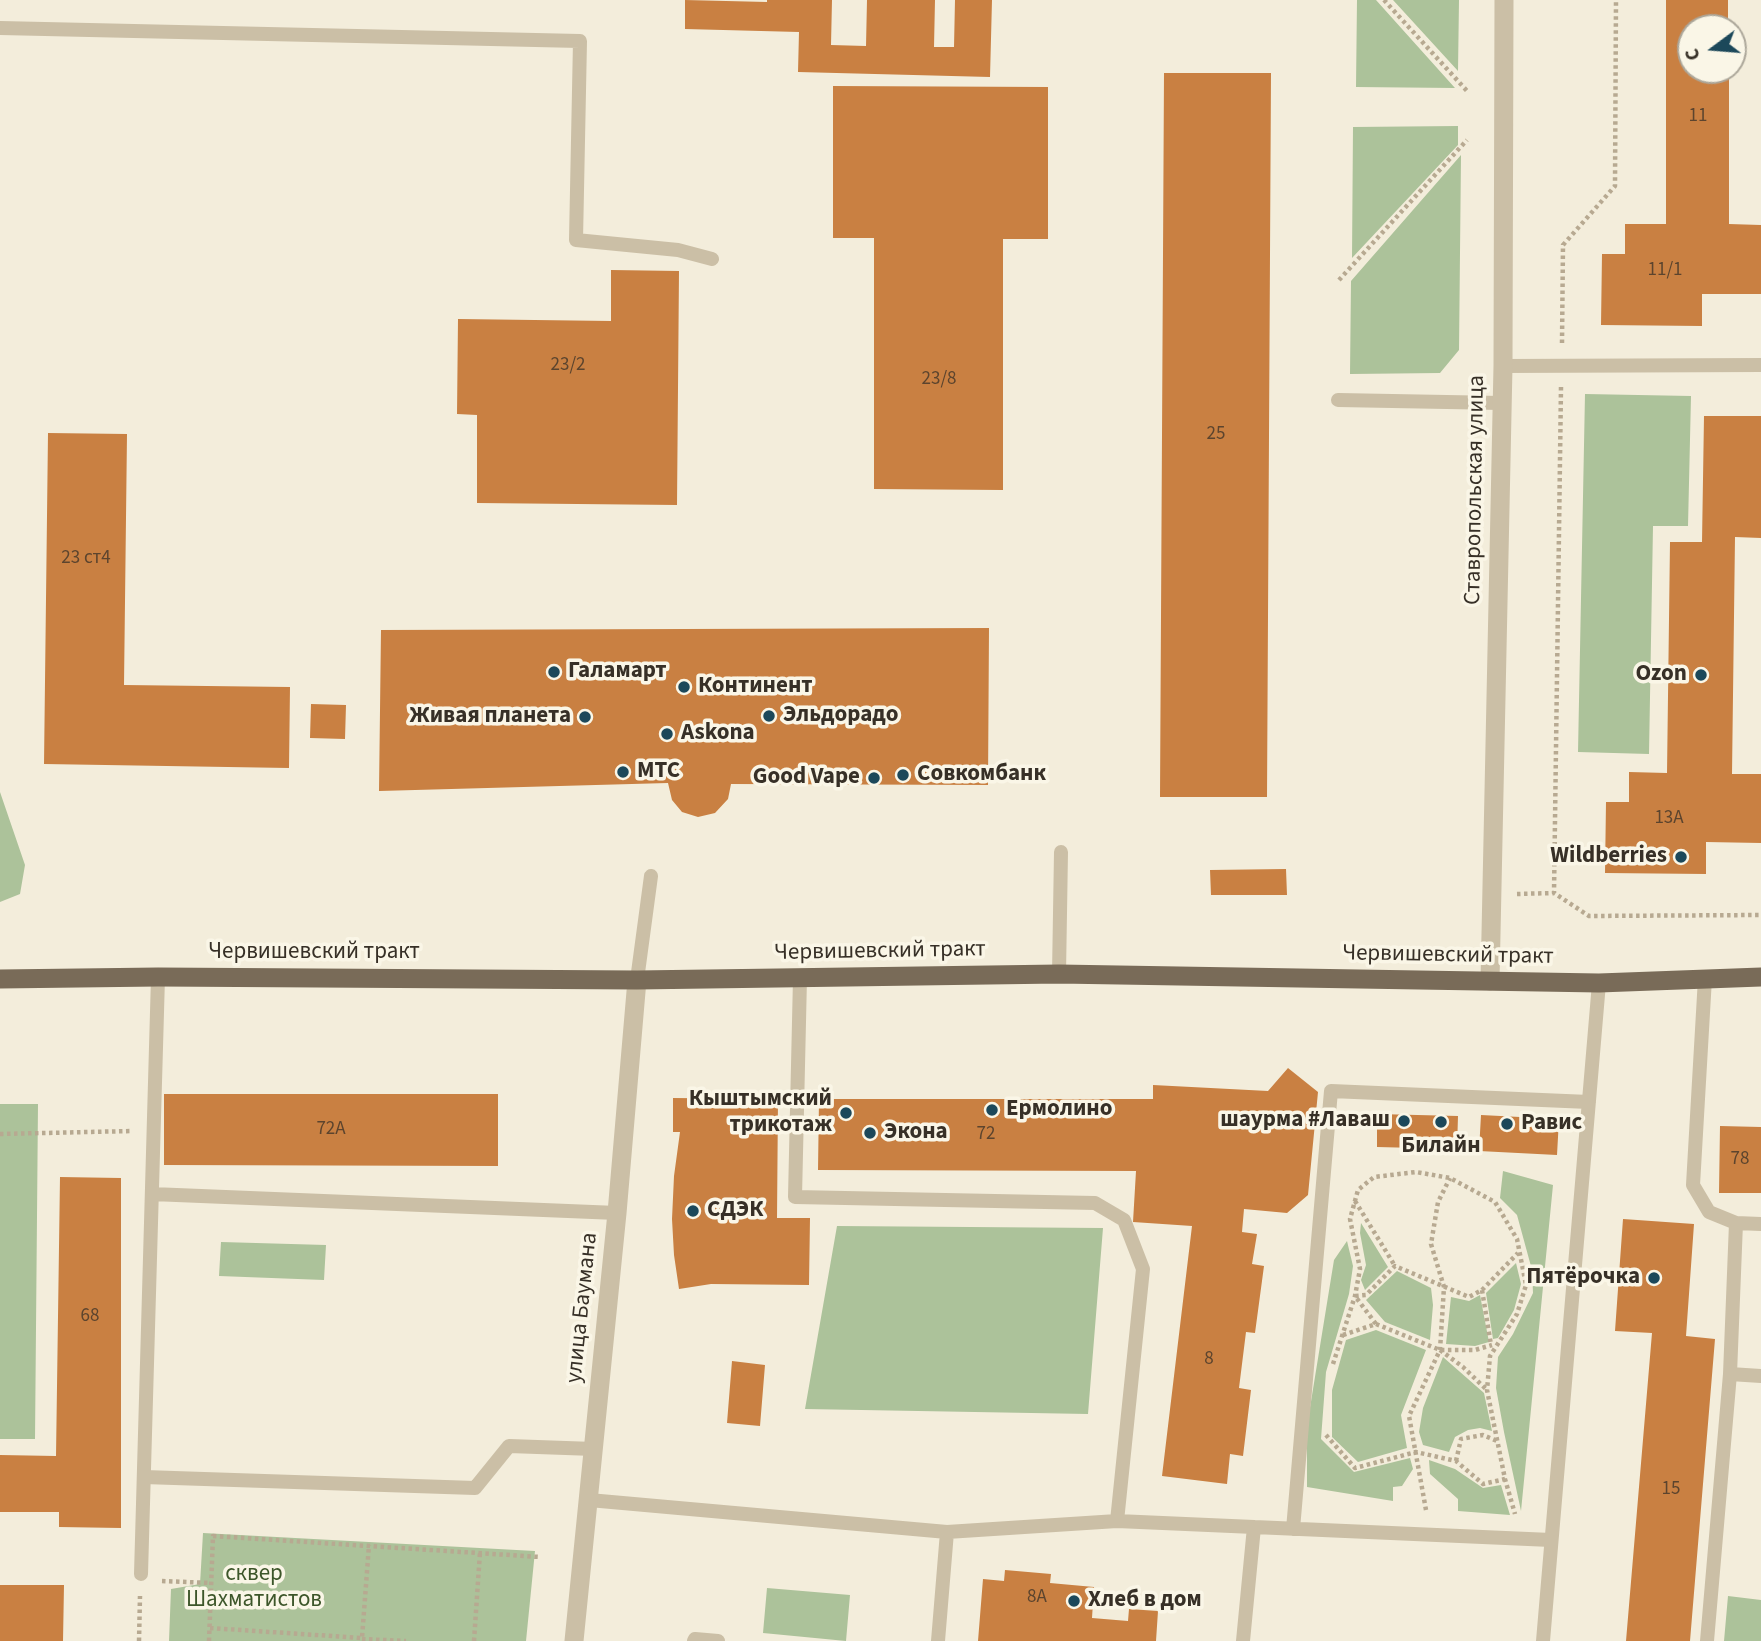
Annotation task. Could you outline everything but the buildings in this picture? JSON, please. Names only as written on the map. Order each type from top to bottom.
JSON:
[{"type":"main road","name":"Червишевский тракт","points":[[0,979],[158,977],[637,980],[1059,974],[1599,983],[1761,977]]},
{"type":"street","name":"Ставропольская улица","points":[[1490,981],[1503,366],[1504,0]]},
{"type":"street","name":"улица Баумана","points":[[575,1641],[637,980]]},
{"type":"lane","points":[[0,28],[580,41],[576,240],[678,250],[712,260]]},
{"type":"lane","points":[[1503,366],[1761,365]]},
{"type":"lane","points":[[1338,400],[1502,404]]},
{"type":"lane","points":[[1059,974],[1061,852]]},
{"type":"lane","points":[[637,980],[652,876]]},
{"type":"lane","points":[[141,1577],[158,977]]},
{"type":"lane","points":[[800,978],[795,1196],[1095,1203],[1124,1220],[1143,1269],[1117,1521]]},
{"type":"lane","points":[[1705,978],[1693,1185],[1709,1212],[1736,1223],[1761,1224]]},
{"type":"lane","points":[[1543,1641],[1599,983]]},
{"type":"lane","points":[[1293,1529],[1331,1091],[1589,1102]]},
{"type":"lane","points":[[152,1194],[617,1213]]},
{"type":"lane","points":[[1707,1641],[1730,1374],[1736,1223]]},
{"type":"lane","points":[[1730,1374],[1761,1376]]},
{"type":"lane","points":[[144,1477],[475,1488],[509,1446],[594,1449]]},
{"type":"lane","points":[[589,1500],[947,1532],[1117,1521],[1551,1540]]},
{"type":"lane","points":[[1243,1641],[1254,1527]]},
{"type":"lane","points":[[939,1641],[947,1532]]},
{"type":"lane","points":[[694,1641],[718,1641]]},
{"type":"path","points":[[1384,0],[1468,92]]},
{"type":"path","points":[[1616,0],[1615,186],[1563,245],[1555,894],[1589,916],[1761,915]]},
{"type":"path","points":[[1339,280],[1467,140]]},
{"type":"path","points":[[0,1134],[154,1131]]},
{"type":"path","points":[[1333,1367],[1355,1296],[1360,1269],[1350,1219],[1358,1190],[1374,1177],[1416,1172],[1450,1178],[1495,1202],[1517,1239],[1526,1285],[1517,1314],[1494,1344],[1490,1356],[1487,1390],[1505,1479],[1522,1539]]},
{"type":"path","points":[[1431,1535],[1409,1416],[1440,1350],[1444,1287],[1432,1244],[1438,1202],[1450,1178]]},
{"type":"path","points":[[1355,1201],[1395,1266],[1469,1297],[1482,1290],[1519,1253]]},
{"type":"path","points":[[1355,1296],[1366,1295],[1395,1266]]},
{"type":"path","points":[[1482,1290],[1494,1344]]},
{"type":"path","points":[[1355,1296],[1376,1324],[1440,1350],[1487,1390]]},
{"type":"path","points":[[1342,1336],[1376,1324]]},
{"type":"path","points":[[1440,1350],[1475,1350],[1494,1344]]},
{"type":"path","points":[[1327,1424],[1326,1436],[1355,1468],[1416,1452],[1456,1461],[1483,1484],[1505,1479]]},
{"type":"path","points":[[1456,1461],[1461,1439],[1483,1435],[1497,1441]]},
{"type":"path","points":[[209,1641],[213,1536],[540,1557]]},
{"type":"path","points":[[362,1640],[369,1545]]},
{"type":"path","points":[[474,1641],[480,1552]]},
{"type":"path","points":[[139,1641],[141,1577],[211,1583]]},
{"type":"path","points":[[210,1628],[406,1641]]},
{"type":"green space","points":[[1357,0],[1376,0],[1455,88],[1356,87]]},
{"type":"green space","points":[[1393,0],[1459,0],[1458,71]]},
{"type":"green space","points":[[1458,126],[1458,145],[1352,258],[1353,127]]},
{"type":"green space","points":[[1461,155],[1459,350],[1440,373],[1350,374],[1351,281]]},
{"type":"green space","points":[[1585,394],[1691,396],[1688,526],[1653,526],[1649,754],[1578,752]]},
{"type":"green space","points":[[0,792],[25,865],[20,894],[0,902]]},
{"type":"green space","points":[[0,1104],[38,1104],[35,1439],[0,1439]]},
{"type":"green space","points":[[1503,1171],[1553,1185],[1521,1511],[1496,1388],[1498,1357],[1513,1334],[1533,1293],[1532,1270],[1517,1215],[1500,1198]]},
{"type":"green space","points":[[1361,1223],[1388,1267],[1365,1290],[1361,1280],[1366,1265],[1360,1233]]},
{"type":"green space","points":[[837,1226],[1103,1228],[1088,1414],[805,1409]]},
{"type":"green space","points":[[1347,1241],[1353,1266],[1349,1294],[1326,1372],[1321,1439],[1354,1472],[1410,1458],[1413,1469],[1402,1486],[1393,1487],[1393,1501],[1307,1487],[1307,1426],[1334,1260]]},
{"type":"green space","points":[[221,1242],[326,1245],[324,1280],[219,1276]]},
{"type":"green space","points":[[1516,1263],[1521,1284],[1514,1310],[1498,1338],[1493,1339],[1486,1293]]},
{"type":"green space","points":[[1397,1271],[1431,1288],[1433,1305],[1430,1340],[1385,1322],[1366,1300]]},
{"type":"green space","points":[[1480,1295],[1489,1342],[1475,1346],[1446,1344],[1451,1297],[1469,1301]]},
{"type":"green space","points":[[1376,1330],[1426,1350],[1401,1415],[1407,1448],[1358,1462],[1332,1437],[1332,1390],[1346,1340]]},
{"type":"green space","points":[[1443,1357],[1484,1393],[1492,1431],[1480,1428],[1468,1430],[1455,1437],[1449,1452],[1423,1445],[1419,1432],[1423,1408]]},
{"type":"green space","points":[[1429,1460],[1455,1469],[1483,1488],[1501,1485],[1510,1515],[1458,1511],[1458,1499],[1430,1474]]},
{"type":"green space","name":"сквер Шахматистов","points":[[203,1533],[535,1551],[526,1641],[169,1641],[171,1589],[200,1584]]},
{"type":"green space","points":[[767,1588],[850,1595],[846,1641],[763,1633]]},
{"type":"green space","points":[[1728,1596],[1761,1600],[1761,1641],[1724,1641]]},
{"type":"place","name":"Галамарт","points":[[554,672]]},
{"type":"place","name":"Ozon","points":[[1701,675]]},
{"type":"place","name":"Континент","points":[[684,687]]},
{"type":"place","name":"Эльдорадо","points":[[769,716]]},
{"type":"place","name":"Живая планета","points":[[585,717]]},
{"type":"place","name":"Askona","points":[[667,734]]},
{"type":"place","name":"МТС","points":[[623,772]]},
{"type":"place","name":"Совкомбанк","points":[[903,775]]},
{"type":"place","name":"Good Vape","points":[[874,778]]},
{"type":"place","name":"Wildberries","points":[[1681,857]]},
{"type":"place","name":"Ермолино","points":[[992,1110]]},
{"type":"place","name":"Кыштымский трикотаж","points":[[846,1113]]},
{"type":"place","name":"шаурма #Лаваш","points":[[1404,1121]]},
{"type":"place","name":"Билайн","points":[[1441,1122]]},
{"type":"place","name":"Равис","points":[[1507,1124]]},
{"type":"place","name":"Экона","points":[[870,1133]]},
{"type":"place","name":"СДЭК","points":[[693,1211]]},
{"type":"place","name":"Пятёрочка","points":[[1654,1278]]},
{"type":"place","name":"Хлеб в дом","points":[[1074,1601]]}]
